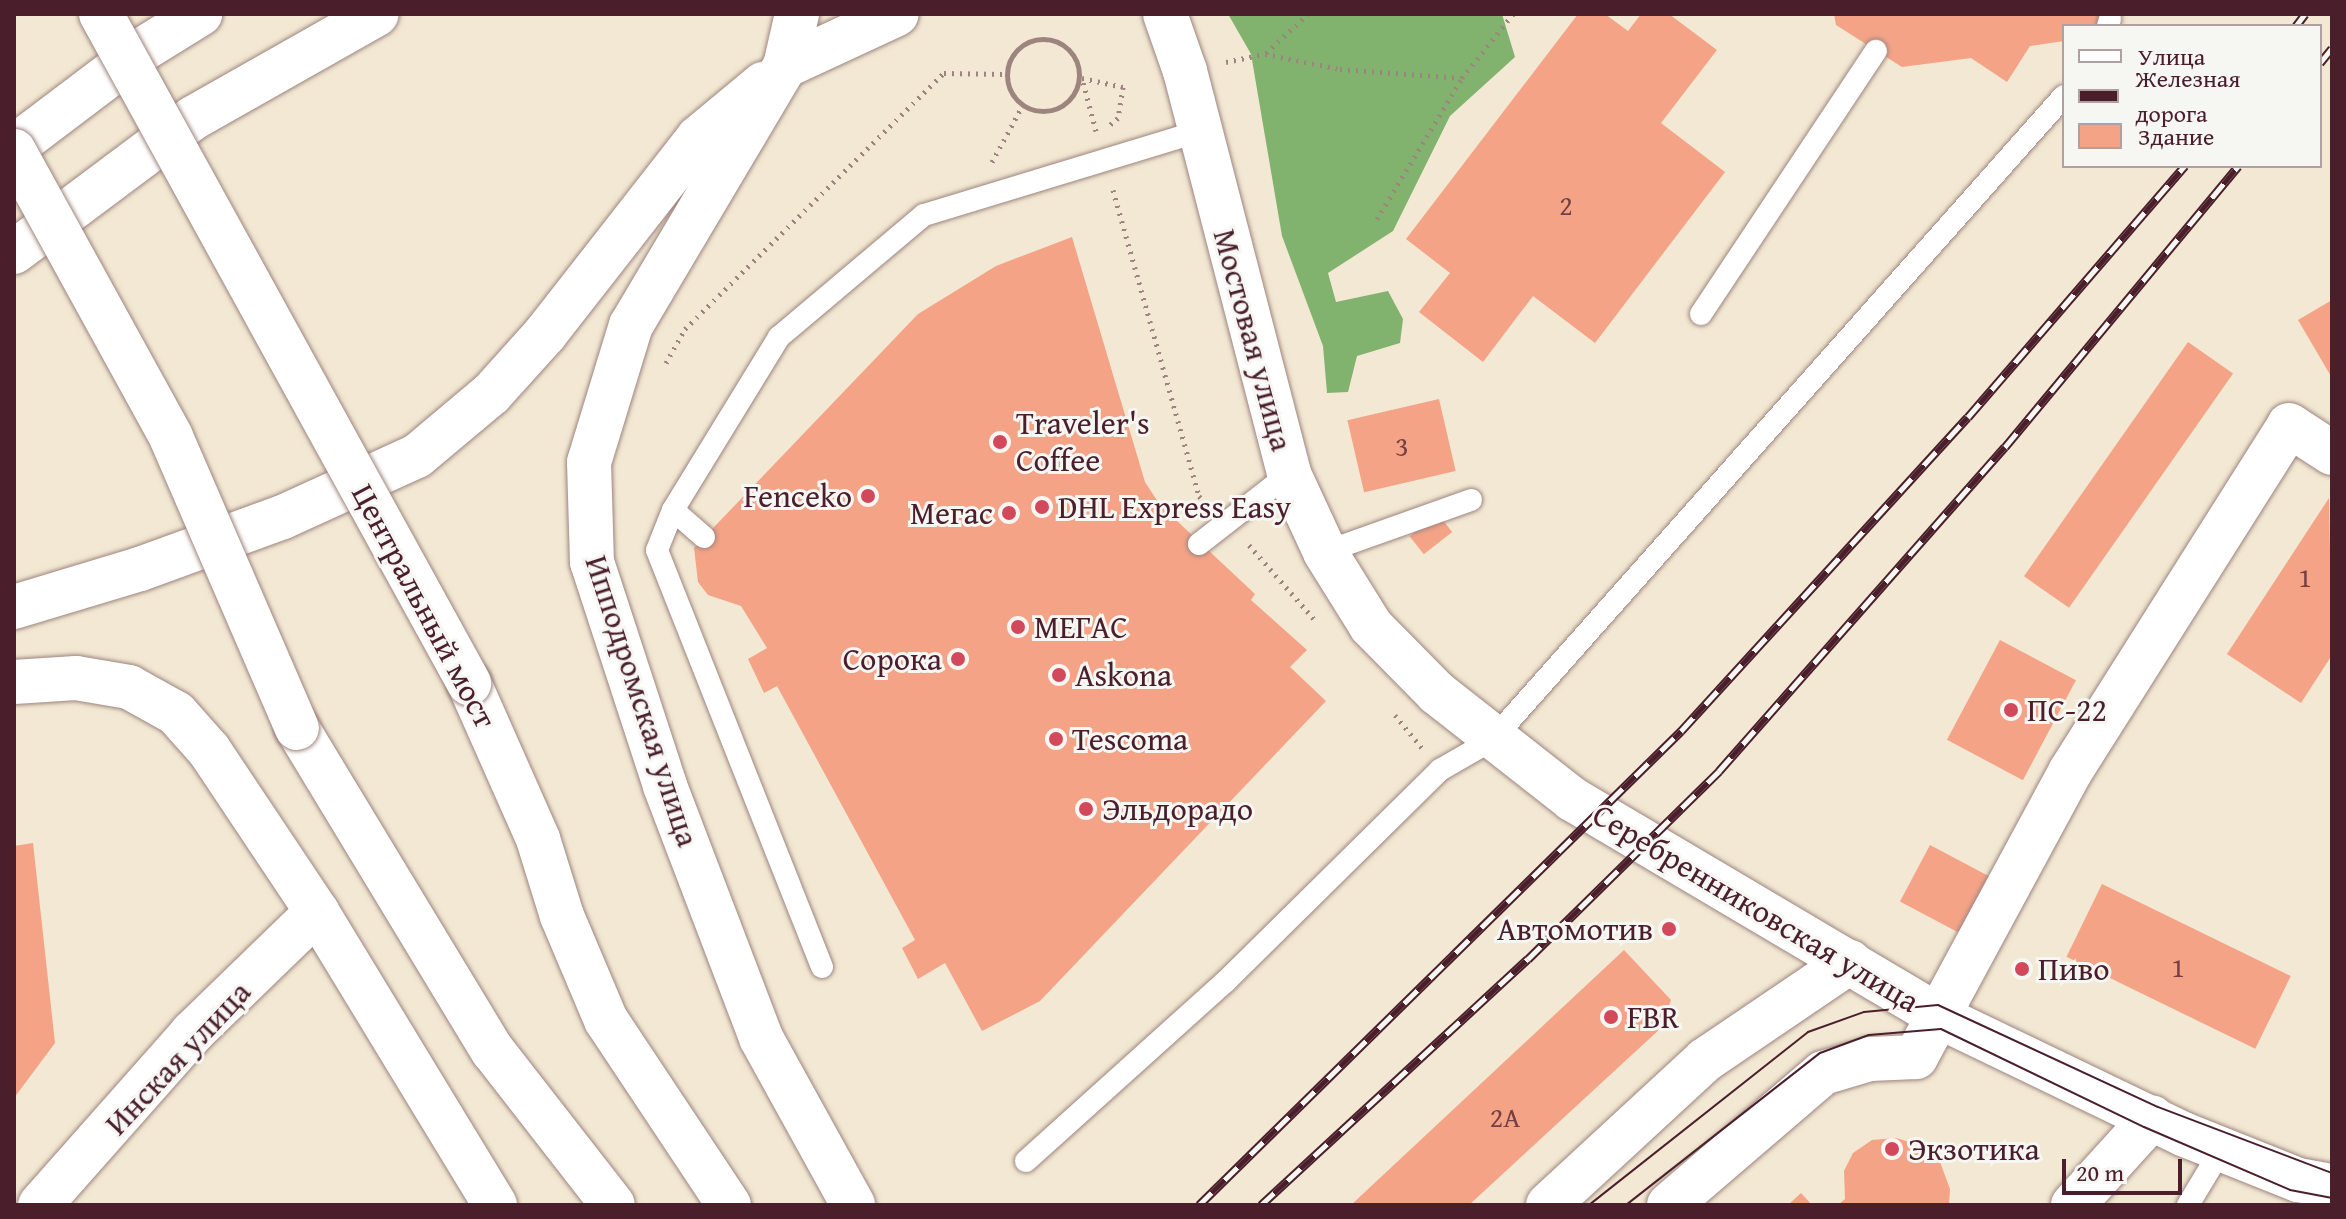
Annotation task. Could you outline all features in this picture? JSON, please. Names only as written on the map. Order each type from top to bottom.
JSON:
[{"type":"main road","name":"Центральный мост","points":[[101,14],[469,683],[538,839],[562,916],[606,1020],[729,1205]]},
{"type":"main road","points":[[200,14],[145,48],[14,149],[171,437],[297,728],[493,1051],[613,1205]]},
{"type":"main road","points":[[14,252],[193,118],[377,14]]},
{"type":"main road","name":"Ипподромская улица","points":[[797,14],[785,66],[631,325],[589,462],[592,562],[665,786],[761,1038],[853,1205]]},
{"type":"main road","points":[[14,607],[140,569],[283,517],[417,456],[491,394],[545,334],[698,138],[785,66],[897,14]]},
{"type":"main road","name":"Мостовая улица","points":[[1165,14],[1200,131],[1289,474],[1325,552],[1371,626],[1492,740],[1572,799]]},
{"type":"main road","points":[[1669,1205],[1823,1073],[1870,1059],[1916,1057],[2070,772],[2289,425],[2332,453]]},
{"type":"main road","points":[[14,682],[76,678],[129,687],[176,713],[209,750],[317,912],[495,1205]]},
{"type":"main road","name":"Серебренниковская улица","points":[[1572,799],[1940,1017],[2221,1150],[2298,1180],[2332,1186]]},
{"type":"main road","name":"Инская улица","points":[[40,1205],[192,1033],[317,912]]},
{"type":"main road","points":[[1548,1205],[1705,1060],[1850,962]]},
{"type":"main road","points":[[2073,1205],[2152,1118]]},
{"type":"lane","points":[[1701,314],[1876,51]]},
{"type":"lane","points":[[1026,1161],[1225,982],[1440,770],[1492,740],[2062,98]]},
{"type":"lane","points":[[822,967],[657,550],[673,510],[779,337],[924,215],[1200,131]]},
{"type":"lane","points":[[1199,544],[1289,474]]},
{"type":"lane","points":[[1325,552],[1471,500]]},
{"type":"lane","points":[[673,510],[704,537]]},
{"type":"lane","points":[[2188,1205],[2221,1150]]},
{"type":"path","points":[[1265,54],[1308,14]]},
{"type":"path","points":[[1377,219],[1462,78],[1513,14]]},
{"type":"path","points":[[1082,78],[1068,105],[1038,111],[1012,96],[1005,74],[1019,47],[1044,39],[1070,50],[1082,78],[1199,496],[1228,521],[1323,630]]},
{"type":"path","points":[[1225,62],[1265,54],[1340,69],[1462,78]]},
{"type":"path","points":[[665,366],[685,329],[944,73],[1005,74]]},
{"type":"path","points":[[1082,78],[1123,87]]},
{"type":"path","points":[[994,194],[990,166],[1024,103]]},
{"type":"path","points":[[1392,712],[1440,770]]},
{"type":"green space","points":[[1228,14],[1502,14],[1515,57],[1450,116],[1393,231],[1328,273],[1336,302],[1388,291],[1403,319],[1400,343],[1357,356],[1348,392],[1327,393],[1323,346],[1282,236],[1251,54]]},
{"type":"building","points":[[1578,14],[1605,14],[1628,31],[1641,14],[1669,14],[1717,50],[1661,123],[1725,172],[1595,343],[1533,296],[1483,362],[1419,312],[1450,273],[1406,239]]},
{"type":"building","points":[[1834,14],[2117,14],[2104,24],[2062,24],[2062,41],[2030,46],[2007,82],[1971,58],[1902,67],[1836,25]]},
{"type":"building","name":"МЕГАС","points":[[1072,237],[1145,482],[1160,505],[1255,594],[1251,600],[1307,650],[1290,667],[1326,701],[1040,1001],[982,1031],[945,963],[918,979],[902,948],[915,940],[777,686],[764,693],[748,659],[767,648],[741,606],[708,595],[698,582],[694,548],[918,314],[996,266]]},
{"type":"building","points":[[2332,300],[2332,378],[2298,320]]},
{"type":"building","points":[[2188,342],[2233,374],[2069,608],[2024,576]]},
{"type":"building","points":[[1439,399],[1456,471],[1364,492],[1347,420]]},
{"type":"building","points":[[2329,498],[2332,655],[2301,703],[2227,654]]},
{"type":"building","points":[[1438,514],[1452,532],[1424,554],[1410,536]]},
{"type":"building","name":"ПС-22","points":[[2000,640],[2076,680],[2023,780],[1947,740]]},
{"type":"building","points":[[33,843],[55,1043],[14,1098],[14,846]]},
{"type":"building","points":[[1930,845],[1992,878],[1962,934],[1900,902]]},
{"type":"building","points":[[2102,884],[2291,976],[2255,1049],[2066,957]]},
{"type":"building","points":[[1624,950],[1671,1000],[1661,1028],[1469,1205],[1351,1205]]},
{"type":"building","points":[[1896,1138],[1920,1145],[1940,1162],[1950,1189],[1949,1205],[1838,1205],[1845,1199],[1844,1171],[1853,1153],[1872,1140]]},
{"type":"building","points":[[1801,1193],[1812,1205],[1788,1205]]},
{"type":"tram line","points":[[1589,1205],[1808,1032],[1864,1012],[1938,1005],[2158,1107],[2332,1173]]},
{"type":"tram line","points":[[1626,1205],[1820,1053],[1869,1035],[1941,1029],[2144,1127],[2290,1190],[2332,1198]]},
{"type":"railway","points":[[2298,24],[2305,14]]},
{"type":"railway","points":[[2322,60],[2332,48]]},
{"type":"railway","points":[[1199,1205],[1681,731],[1968,417],[2183,168]]},
{"type":"railway","points":[[1261,1205],[1528,959],[1719,771],[2005,447],[2236,168]]},
{"type":"place","name":"Traveler's Coffee","points":[[1000,442]]},
{"type":"place","name":"Fenceko","points":[[868,496]]},
{"type":"place","name":"DHL Express Easy","points":[[1042,507]]},
{"type":"place","name":"Мегас","points":[[1009,513]]},
{"type":"place","name":"МЕГАС","points":[[1018,627]]},
{"type":"place","name":"Сорока","points":[[958,659]]},
{"type":"place","name":"Askona","points":[[1059,675]]},
{"type":"place","name":"ПС-22","points":[[2011,710]]},
{"type":"place","name":"Tescoma","points":[[1056,739]]},
{"type":"place","name":"Эльдорадо","points":[[1086,809]]},
{"type":"place","name":"Автомотив","points":[[1669,929]]},
{"type":"place","name":"Пиво","points":[[2022,969]]},
{"type":"place","name":"FBR","points":[[1611,1017]]},
{"type":"place","name":"Экзотика","points":[[1892,1149]]}]
